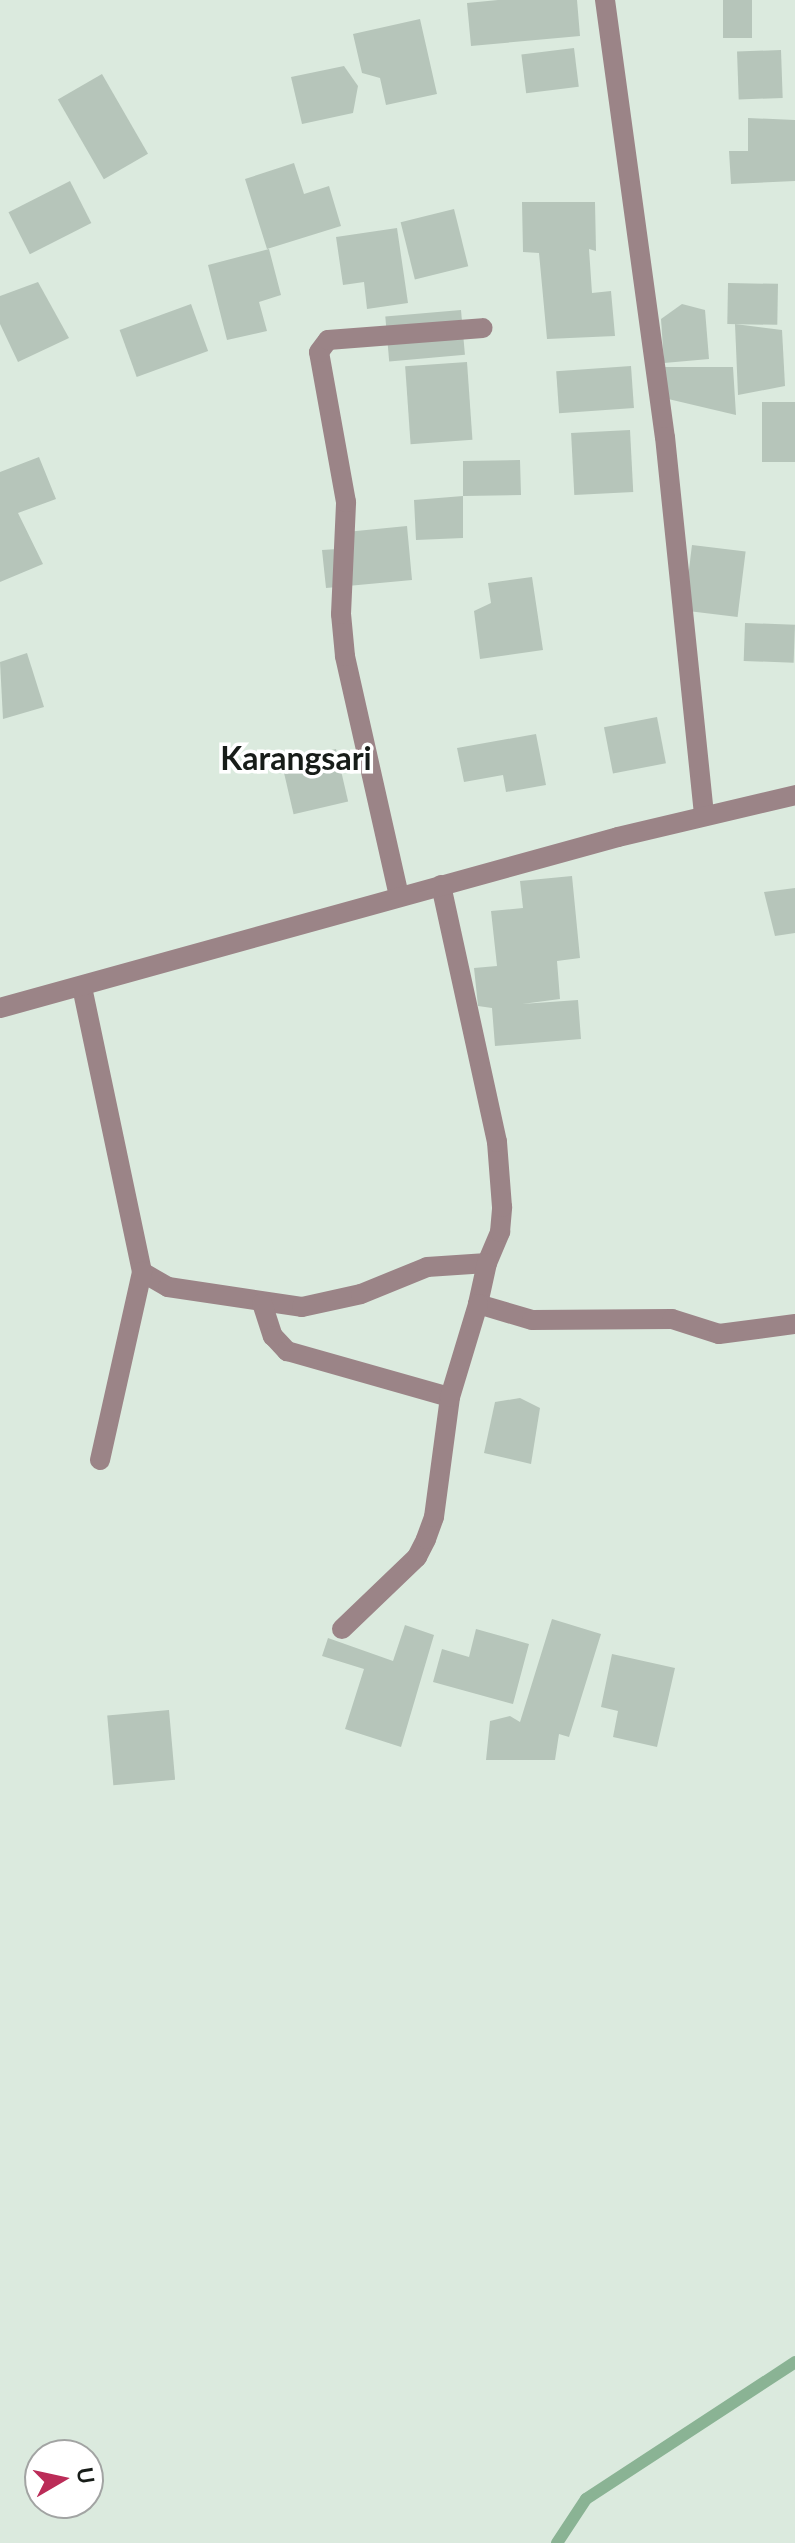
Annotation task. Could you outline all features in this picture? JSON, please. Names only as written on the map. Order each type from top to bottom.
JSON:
[{"type":"street","points":[[605,0],[665,437],[704,815]]},
{"type":"street","points":[[399,896],[345,656],[341,614],[346,502],[319,352],[328,340],[483,328]]},
{"type":"street","points":[[0,1008],[399,896],[704,815],[795,795]]},
{"type":"street","points":[[342,1629],[417,1557],[426,1539],[434,1517],[450,1397],[501,1220],[497,1142],[441,885]]},
{"type":"street","points":[[82,987],[142,1272],[100,1460]]},
{"type":"street","points":[[142,1272],[168,1287],[262,1303],[327,1304],[427,1267],[487,1263]]},
{"type":"street","points":[[262,1303],[273,1336],[287,1351],[450,1397]]},
{"type":"street","points":[[478,1304],[532,1320],[672,1319],[719,1334],[795,1324]]},
{"type":"building","points":[[577,0],[580,36],[471,46],[467,3]]},
{"type":"building","points":[[723,0],[752,0],[752,38],[723,38]]},
{"type":"building","points":[[420,19],[437,94],[386,105],[380,78],[362,73],[353,34]]},
{"type":"building","points":[[574,48],[579,87],[526,93],[521,54]]},
{"type":"building","points":[[781,50],[783,98],[739,100],[737,52]]},
{"type":"building","points":[[344,66],[358,86],[353,113],[302,124],[291,77]]},
{"type":"building","points":[[102,74],[148,154],[104,179],[58,100]]},
{"type":"building","points":[[748,118],[795,120],[795,181],[731,184],[729,151],[748,151]]},
{"type":"building","points":[[294,163],[304,194],[329,186],[341,226],[267,249],[245,179]]},
{"type":"building","points":[[70,181],[91,223],[30,254],[9,212]]},
{"type":"building","points":[[522,202],[595,202],[596,251],[589,249],[592,293],[611,291],[615,336],[547,339],[539,253],[523,252]]},
{"type":"building","points":[[454,209],[468,266],[415,280],[401,222]]},
{"type":"building","points":[[397,228],[408,303],[367,309],[364,282],[343,285],[336,237]]},
{"type":"building","points":[[269,249],[281,295],[259,302],[267,331],[227,340],[208,265]]},
{"type":"building","points":[[38,282],[69,338],[18,362],[0,324],[0,296]]},
{"type":"building","points":[[728,283],[778,284],[777,325],[727,324]]},
{"type":"building","points":[[191,304],[208,351],[137,377],[120,330]]},
{"type":"building","points":[[682,304],[705,310],[709,359],[664,363],[661,319]]},
{"type":"building","points":[[461,310],[465,355],[389,361],[385,317]]},
{"type":"building","points":[[735,324],[782,330],[785,386],[738,395]]},
{"type":"building","points":[[467,362],[472,440],[411,444],[405,366]]},
{"type":"building","points":[[631,366],[634,408],[559,413],[556,371]]},
{"type":"building","points":[[664,367],[733,367],[736,415],[664,398]]},
{"type":"building","points":[[762,402],[795,402],[795,462],[762,462]]},
{"type":"building","points":[[630,430],[633,492],[574,495],[571,433]]},
{"type":"building","points":[[39,457],[56,499],[18,513],[43,564],[0,582],[0,472]]},
{"type":"building","points":[[520,460],[521,495],[463,496],[463,461]]},
{"type":"building","points":[[463,496],[463,538],[416,540],[414,500]]},
{"type":"building","points":[[407,526],[412,580],[326,588],[322,550],[338,549],[336,533]]},
{"type":"building","points":[[692,545],[746,552],[738,617],[684,611]]},
{"type":"building","points":[[532,577],[543,650],[480,659],[474,611],[491,603],[488,583]]},
{"type":"building","points":[[745,623],[795,625],[794,663],[744,661]]},
{"type":"building","points":[[27,653],[44,707],[3,719],[0,662]]},
{"type":"building","points":[[657,717],[666,763],[613,773],[604,727]]},
{"type":"building","points":[[536,734],[546,785],[506,792],[503,775],[464,782],[457,748]]},
{"type":"building","points":[[336,749],[348,802],[294,814],[281,762]]},
{"type":"building","points":[[572,876],[580,958],[557,961],[560,999],[522,1004],[578,1000],[581,1039],[495,1046],[492,1008],[478,1006],[474,968],[497,966],[491,911],[523,908],[520,881]]},
{"type":"building","points":[[795,888],[795,933],[775,936],[764,892]]},
{"type":"building","points":[[520,1398],[540,1408],[531,1464],[484,1453],[495,1402]]},
{"type":"building","points":[[552,1619],[601,1634],[569,1737],[559,1734],[555,1760],[486,1760],[490,1721],[510,1716],[520,1722]]},
{"type":"building","points":[[405,1625],[434,1635],[401,1747],[345,1729],[364,1669],[322,1656],[328,1638],[393,1661]]},
{"type":"building","points":[[476,1629],[529,1644],[513,1704],[433,1682],[442,1649],[469,1657]]},
{"type":"building","points":[[612,1654],[675,1668],[657,1747],[613,1737],[618,1711],[601,1707]]},
{"type":"building","points":[[169,1710],[175,1780],[113,1785],[107,1715]]},
{"type":"waterway","points":[[557,2543],[586,2499],[795,2362]]},
{"type":"district","name":"Karangsari","points":[[296,758]]}]
